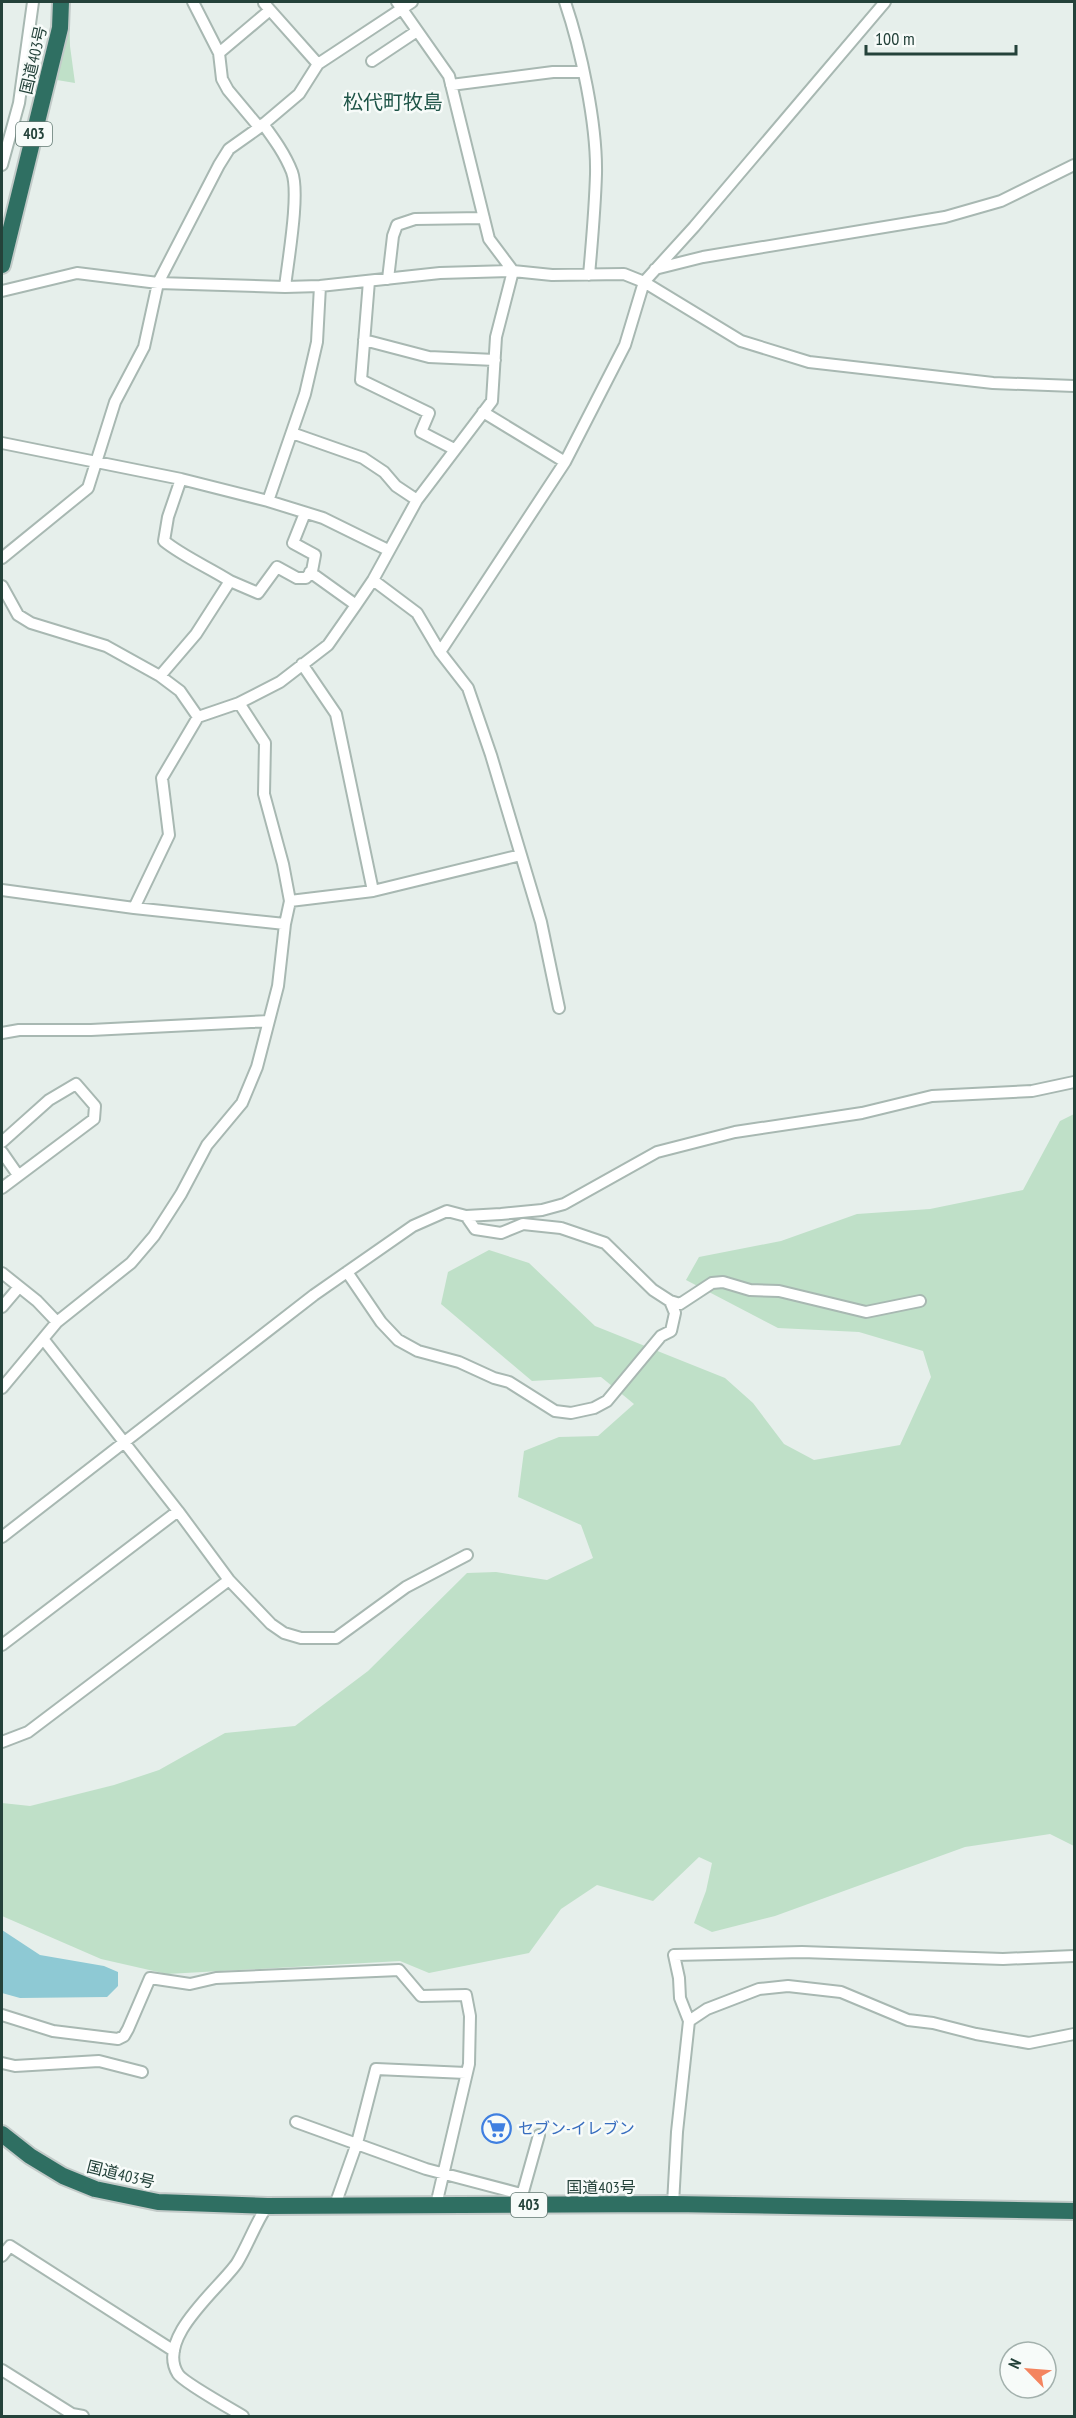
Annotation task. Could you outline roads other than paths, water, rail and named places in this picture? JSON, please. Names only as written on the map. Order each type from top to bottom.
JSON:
[{"type":"highway","name":"国道403号","points":[[2,265],[60,28],[61,2]]},
{"type":"highway","name":"国道403号","points":[[2,2134],[30,2156],[63,2176],[95,2189],[158,2202],[267,2206],[436,2205],[521,2199],[1074,2211]]},
{"type":"street","points":[[2,165],[18,103],[33,2]]},
{"type":"street","points":[[193,2],[219,53],[222,79],[225,85],[280,148],[293,173],[295,196],[285,287]]},
{"type":"street","points":[[2,558],[88,488],[115,402],[144,347],[158,283],[230,148],[299,94],[318,64],[399,5],[412,2]]},
{"type":"street","points":[[565,2],[583,72],[594,143],[596,173],[589,275]]},
{"type":"street","points":[[440,652],[565,462],[625,345],[644,282],[694,227],[885,2]]},
{"type":"street","points":[[399,5],[449,76],[489,239],[513,271]]},
{"type":"street","points":[[219,53],[268,6],[318,64]]},
{"type":"street","points":[[372,61],[417,31]]},
{"type":"street","points":[[451,85],[553,72],[583,72]]},
{"type":"street","points":[[655,269],[703,257],[945,217],[1001,201],[1074,165]]},
{"type":"street","points":[[388,279],[393,236],[397,225],[415,219],[484,218]]},
{"type":"street","points":[[134,908],[169,835],[162,778],[198,717],[239,703],[280,682],[328,645],[373,580],[417,500],[492,401],[496,337],[513,271]]},
{"type":"street","points":[[2,291],[77,273],[158,283],[285,287],[320,286],[440,273],[513,271],[589,275],[624,274],[644,282],[741,341],[809,363],[993,383],[1074,386]]},
{"type":"street","points":[[369,281],[361,380],[429,413],[421,432],[454,449]]},
{"type":"street","points":[[268,501],[305,394],[317,342],[320,286]]},
{"type":"street","points":[[364,340],[429,357],[495,360]]},
{"type":"street","points":[[483,412],[565,462]]},
{"type":"street","points":[[292,434],[363,458],[384,472],[396,486],[417,500]]},
{"type":"street","points":[[2,443],[181,479],[268,501],[323,518],[388,550]]},
{"type":"street","points":[[181,479],[168,517],[164,541],[230,581],[258,593],[277,567],[297,578],[306,578],[310,572],[315,555],[293,543],[305,513]]},
{"type":"street","points":[[310,572],[356,605]]},
{"type":"street","points":[[373,580],[417,613],[440,652],[468,688],[541,922],[559,1008]]},
{"type":"street","points":[[160,676],[196,634],[230,581]]},
{"type":"street","points":[[2,586],[18,615],[31,623],[106,646],[160,676],[180,691],[198,717]]},
{"type":"street","points":[[302,664],[336,714],[373,891]]},
{"type":"street","points":[[2,1388],[57,1322],[131,1263],[154,1236],[181,1194],[207,1145],[242,1103],[257,1067],[278,986],[290,901],[283,864],[264,794],[265,743],[239,703]]},
{"type":"street","points":[[290,901],[373,891],[521,855]]},
{"type":"street","points":[[2,890],[134,908],[285,924]]},
{"type":"street","points":[[2,1033],[19,1030],[91,1030],[269,1021]]},
{"type":"street","points":[[2,1537],[314,1295],[413,1226],[447,1211],[466,1216],[542,1210],[564,1204],[657,1152],[735,1132],[862,1113],[932,1096],[1032,1091],[1074,1082]]},
{"type":"street","points":[[2,1142],[49,1100],[76,1084],[95,1106],[94,1119],[2,1188]]},
{"type":"street","points":[[2,1152],[18,1174]]},
{"type":"street","points":[[466,1216],[475,1229],[501,1233],[523,1224],[561,1228],[605,1244],[653,1290],[670,1301],[680,1304],[712,1283],[723,1282],[750,1290],[779,1291],[866,1312],[920,1301]]},
{"type":"street","points":[[347,1272],[381,1322],[398,1340],[417,1351],[459,1362],[494,1378],[509,1382],[555,1411],[571,1413],[594,1408],[607,1401],[656,1343],[671,1331],[675,1313],[670,1301]]},
{"type":"street","points":[[2,1273],[57,1322]]},
{"type":"street","points":[[2,1307],[19,1287]]},
{"type":"street","points":[[44,1340],[229,1580],[271,1624],[284,1633],[301,1638],[336,1638],[406,1587],[467,1555]]},
{"type":"street","points":[[2,1645],[178,1511]]},
{"type":"street","points":[[2,1742],[28,1732],[229,1580]]},
{"type":"street","points":[[673,2204],[676,2132],[689,2021],[680,1998],[680,1978],[674,1955],[802,1952],[1003,1959],[1074,1956]]},
{"type":"street","points":[[2,2015],[53,2031],[118,2039],[124,2036],[128,2029],[150,1978],[190,1984],[216,1978],[399,1970],[421,1995],[466,1995],[470,2016],[469,2064],[436,2205]]},
{"type":"street","points":[[689,2021],[707,2009],[759,1989],[788,1986],[841,1992],[908,2020],[1029,2043],[1074,2034]]},
{"type":"street","points":[[2,2064],[15,2066],[99,2061],[142,2072]]},
{"type":"street","points":[[335,2205],[357,2143],[376,2069],[466,2073]]},
{"type":"street","points":[[296,2122],[521,2199],[539,2135]]},
{"type":"street","points":[[243,2416],[179,2375],[173,2359],[174,2351],[195,2310],[236,2264],[267,2206]]},
{"type":"street","points":[[2,2256],[10,2246],[174,2351]]},
{"type":"street","points":[[2,2370],[72,2414],[83,2416]]},
{"type":"water","points":[[2,1930],[40,1955],[104,1966],[118,1972],[118,1986],[107,1997],[20,1998],[2,1993]]},
{"type":"place","name":"セブン-イレブン","points":[[497,2128]]},
{"type":"district","name":"松代町牧島","points":[[393,102]]}]
